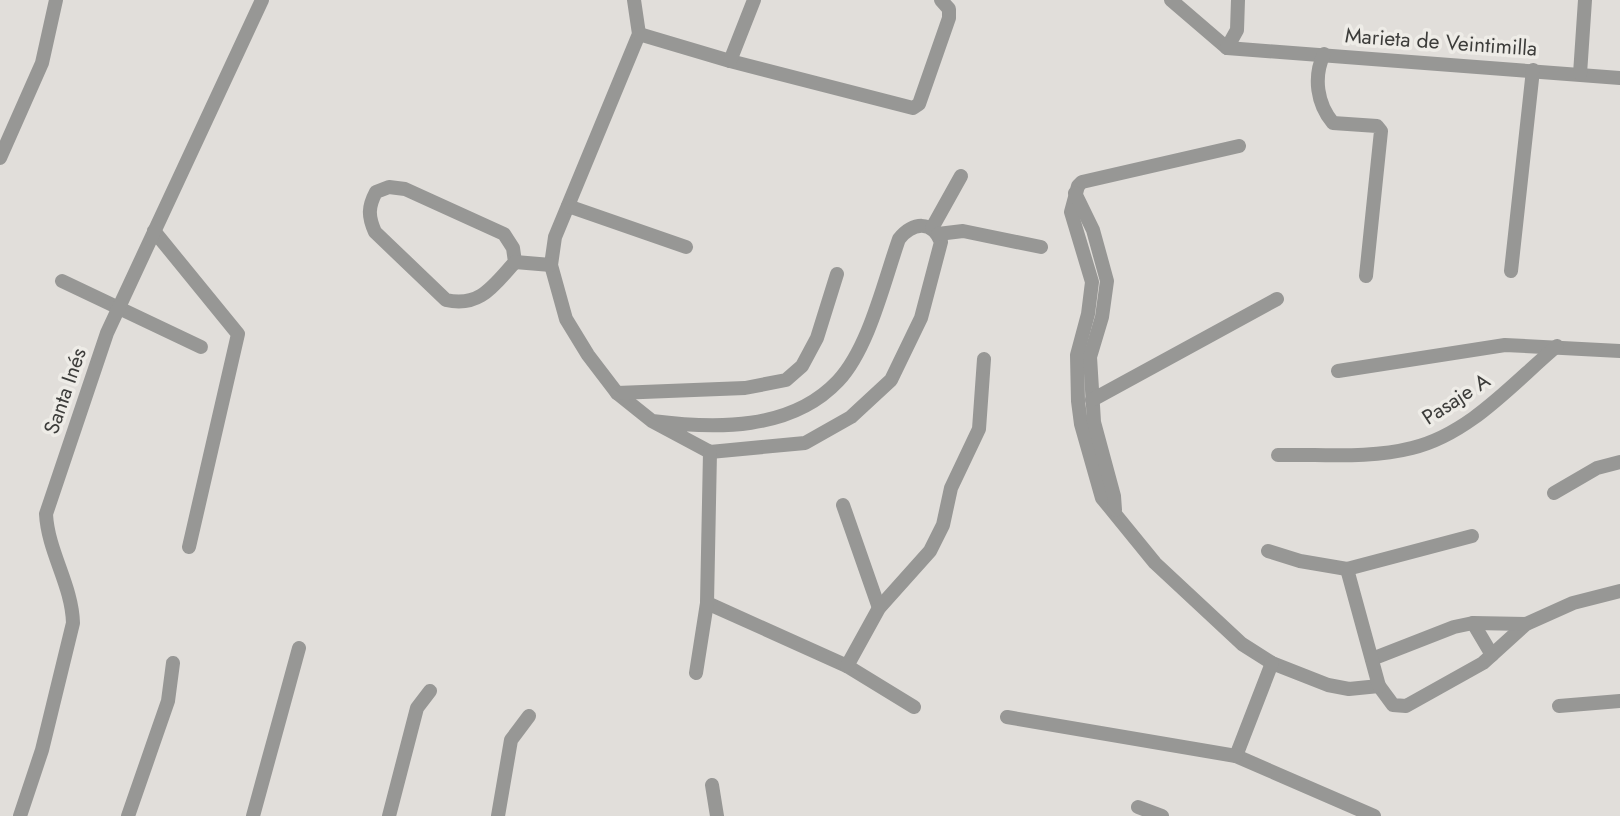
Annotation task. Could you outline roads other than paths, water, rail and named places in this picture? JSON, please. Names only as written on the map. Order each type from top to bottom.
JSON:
[{"type":"street","points":[[0,158],[11,139],[42,63],[57,0]]},
{"type":"street","name":"Santa Inés","points":[[20,816],[42,750],[73,623],[72,607],[47,534],[46,514],[118,309],[262,0]]},
{"type":"street","points":[[634,0],[639,34],[555,237],[551,265],[566,319],[617,393],[652,421],[710,452],[806,443],[851,416],[891,380],[921,318],[941,242],[935,231]]},
{"type":"street","points":[[730,61],[754,0]]},
{"type":"street","points":[[639,34],[730,61],[913,108],[919,104],[949,18],[949,9],[941,0]]},
{"type":"street","points":[[1171,0],[1227,48],[1237,30],[1238,0]]},
{"type":"street","points":[[1580,74],[1584,0]]},
{"type":"street","name":"Marieta de Veintimilla","points":[[1227,48],[1258,48],[1620,78]]},
{"type":"street","points":[[1324,54],[1318,100],[1324,112],[1333,123],[1377,126],[1381,131],[1366,276]]},
{"type":"street","points":[[1511,271],[1533,70]]},
{"type":"street","points":[[0,127],[11,139]]},
{"type":"street","points":[[1239,146],[1082,182],[1075,193],[1071,212],[1093,282],[1077,355],[1081,424],[1102,498],[1115,510],[1155,563],[1194,602],[1242,644],[1272,663],[1328,685],[1349,689],[1379,686]]},
{"type":"street","points":[[935,231],[961,176]]},
{"type":"street","points":[[389,187],[405,189],[504,234],[513,248],[515,262],[486,296],[473,302],[446,300],[375,232],[369,218],[369,206],[376,192],[389,187]]},
{"type":"street","points":[[1075,193],[1093,230],[1107,281],[1102,317],[1090,357],[1092,400],[1115,510]]},
{"type":"street","points":[[568,206],[686,247]]},
{"type":"street","points":[[652,421],[702,427],[750,424],[799,409],[838,380],[858,349],[899,239],[908,229],[924,225],[935,231],[963,232],[1041,247]]},
{"type":"street","points":[[154,230],[238,334],[189,547]]},
{"type":"street","points":[[515,262],[551,265]]},
{"type":"street","points":[[617,393],[746,388],[786,380],[802,366],[817,338],[837,274]]},
{"type":"street","points":[[62,281],[201,347]]},
{"type":"street","points":[[1092,400],[1277,299]]},
{"type":"street","name":"Pasaje A","points":[[1338,371],[1505,345],[1620,351]]},
{"type":"street","name":"Pasaje A","points":[[1278,455],[1374,453],[1413,448],[1441,437],[1489,406],[1557,346]]},
{"type":"street","points":[[847,666],[879,608],[930,551],[943,525],[951,488],[979,429],[984,359]]},
{"type":"street","points":[[696,673],[707,603],[710,452]]},
{"type":"street","points":[[1553,493],[1597,468],[1620,463]]},
{"type":"street","points":[[843,505],[879,608]]},
{"type":"street","points":[[1268,551],[1300,561],[1347,569],[1472,536]]},
{"type":"street","points":[[1347,569],[1379,686],[1393,705],[1406,706],[1492,655],[1526,624],[1573,603],[1620,591]]},
{"type":"street","points":[[707,603],[847,666],[914,707]]},
{"type":"street","points":[[1372,659],[1454,627],[1473,623],[1526,624]]},
{"type":"street","points":[[1473,623],[1492,655]]},
{"type":"street","points":[[253,816],[299,648]]},
{"type":"street","points":[[128,816],[168,701],[173,663]]},
{"type":"street","points":[[1236,756],[1272,663]]},
{"type":"street","points":[[389,816],[417,708],[430,691]]},
{"type":"street","points":[[1559,706],[1620,702]]},
{"type":"street","points":[[498,816],[511,740],[529,716]]},
{"type":"street","points":[[1007,717],[1236,756],[1374,816]]},
{"type":"street","points":[[712,785],[717,816]]},
{"type":"street","points":[[1138,807],[1162,816]]}]
